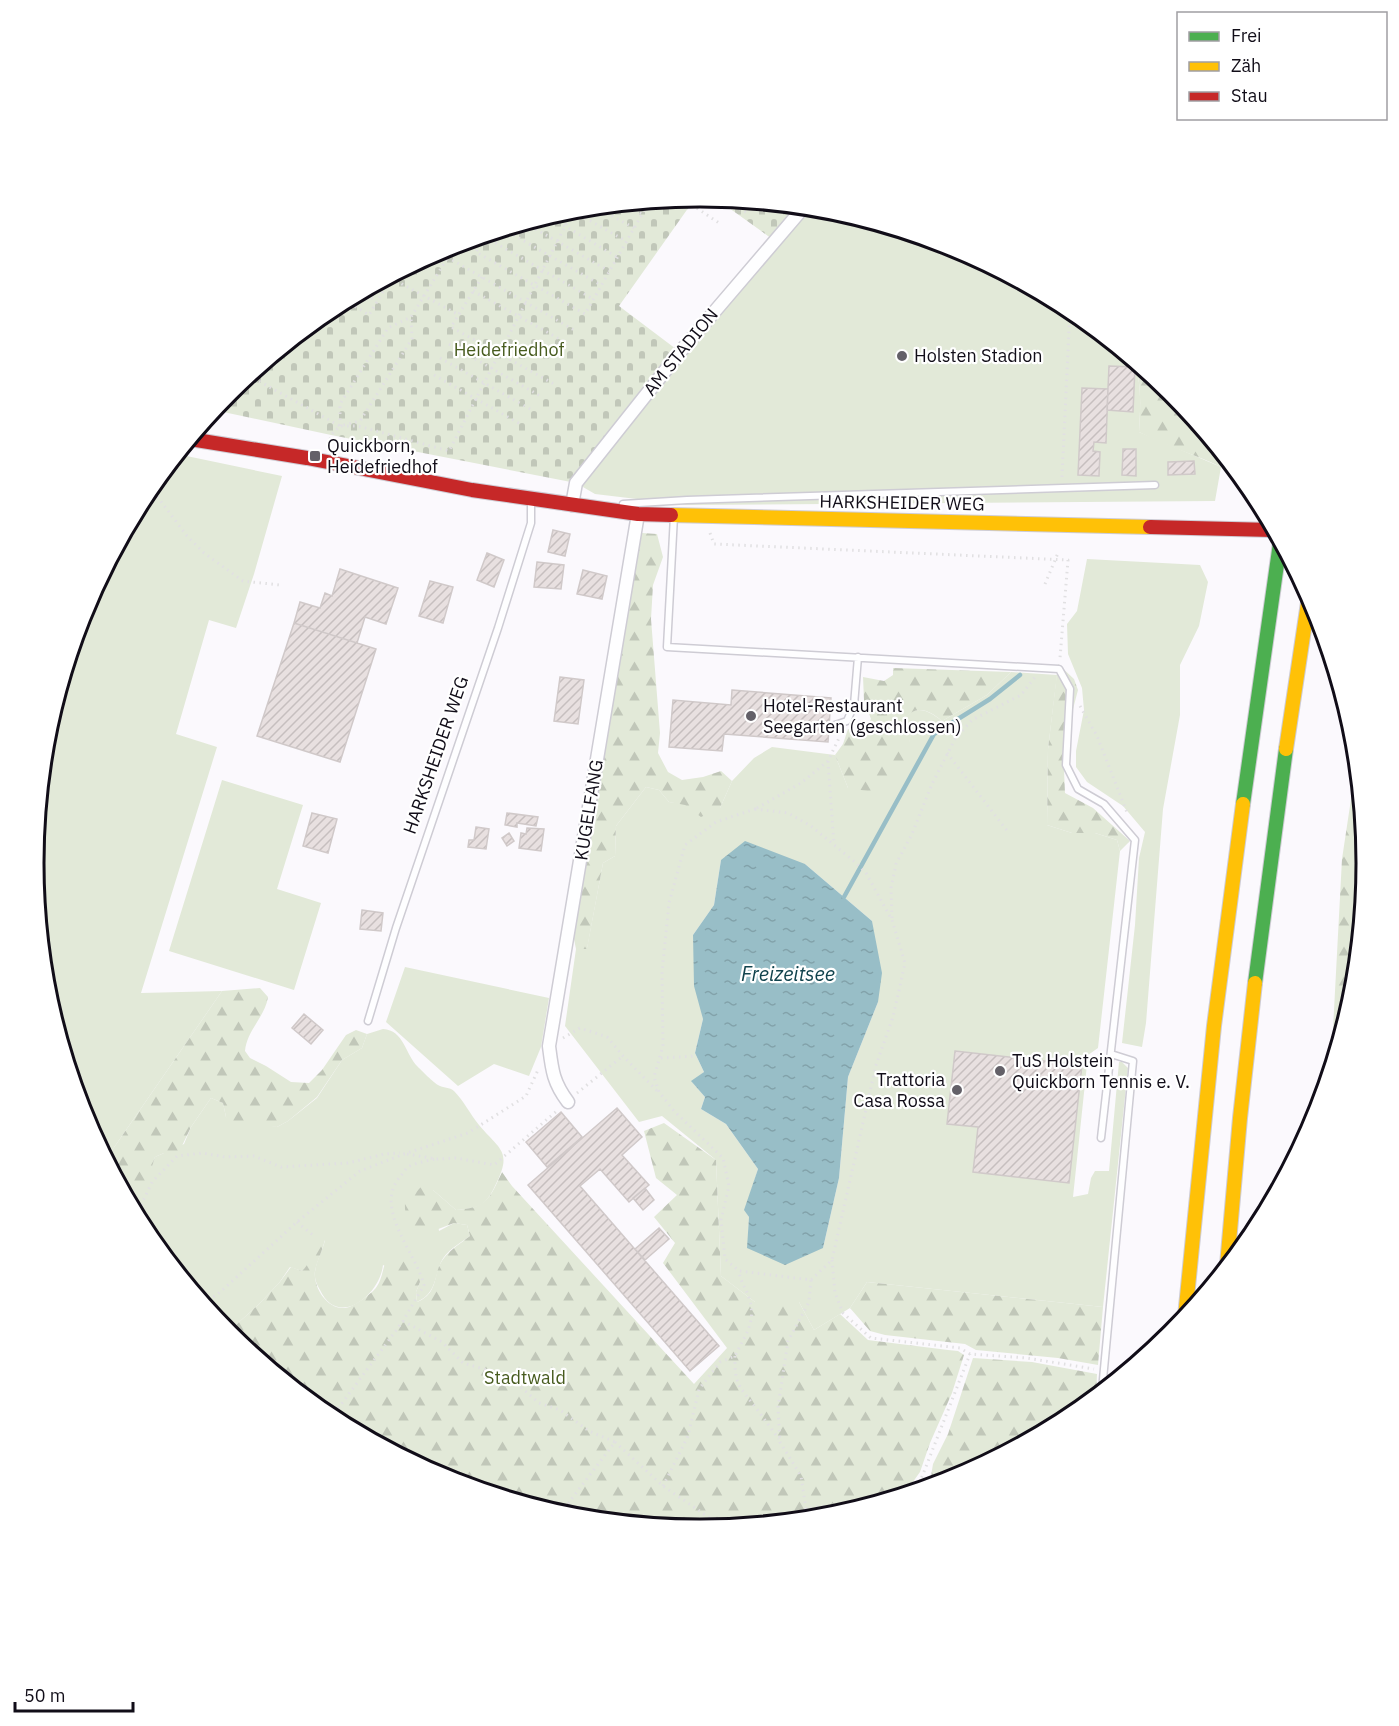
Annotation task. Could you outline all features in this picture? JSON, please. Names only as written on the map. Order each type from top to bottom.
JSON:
[{"type":"main road","name":"HARKSHEIDER WEG","points":[[198,440],[472,490],[638,514],[1265,530]]},
{"type":"main road","points":[[1186,1303],[1217,999],[1247,760],[1278,554]]},
{"type":"main road","points":[[1228,1250],[1250,1023],[1306,613]]},
{"type":"street","name":"AM STADION","points":[[578,506],[576,483],[680,352],[797,215]]},
{"type":"street","name":"KUGELFANG","points":[[563,1106],[552,1071],[549,1046],[638,514]]},
{"type":"lane","points":[[578,506],[687,500],[1155,485]]},
{"type":"lane","name":"HARKSHEIDER WEG","points":[[368,1021],[396,928],[498,628],[531,523],[531,499]]},
{"type":"lane","points":[[674,516],[667,647],[1059,669],[1071,689],[1066,765],[1078,789],[1104,804],[1135,840],[1101,1138]]},
{"type":"lane","points":[[829,727],[847,720],[854,705],[858,657]]},
{"type":"lane","points":[[1104,1379],[1133,1061],[1111,1054]]},
{"type":"path","points":[[696,207],[719,222]]},
{"type":"path","points":[[480,245],[476,252],[585,314],[644,209]]},
{"type":"path","points":[[636,210],[642,214]]},
{"type":"path","points":[[609,214],[634,228]]},
{"type":"path","points":[[585,218],[626,242]]},
{"type":"path","points":[[256,380],[340,426],[358,426],[449,451],[567,221]]},
{"type":"path","points":[[559,223],[617,257]]},
{"type":"path","points":[[534,228],[609,271]]},
{"type":"path","points":[[512,235],[601,285]]},
{"type":"path","points":[[494,241],[593,299]]},
{"type":"path","points":[[447,257],[574,330]]},
{"type":"path","points":[[340,426],[340,404],[388,328],[411,317],[447,258]]},
{"type":"path","points":[[482,277],[452,327],[554,384]]},
{"type":"path","points":[[398,281],[459,315]]},
{"type":"path","points":[[354,306],[369,315],[385,288]]},
{"type":"path","points":[[473,291],[565,342]]},
{"type":"path","points":[[369,297],[377,301]]},
{"type":"path","points":[[326,462],[331,435],[340,426],[360,421],[412,339],[411,317]]},
{"type":"path","points":[[1061,488],[1069,322]]},
{"type":"path","points":[[449,344],[542,397]]},
{"type":"path","points":[[440,358],[532,410]]},
{"type":"path","points":[[434,375],[522,425]]},
{"type":"path","points":[[157,495],[187,536],[204,553],[243,581],[280,585]]},
{"type":"path","points":[[706,517],[714,544],[1068,560],[1059,669]]},
{"type":"path","points":[[1045,584],[1058,553]]},
{"type":"path","points":[[892,920],[891,888],[896,864],[912,834],[932,783],[955,739],[972,720],[1021,695],[1041,668]]},
{"type":"path","points":[[1071,689],[1097,736],[1130,820],[1128,831]]},
{"type":"path","points":[[659,1092],[654,1077],[663,1046],[662,972],[669,903],[685,845],[716,822],[755,809],[801,783],[828,761],[847,720]]},
{"type":"path","points":[[947,753],[1008,832]]},
{"type":"path","points":[[828,761],[834,845]]},
{"type":"path","points":[[755,809],[788,813],[811,826],[866,873],[892,920],[905,963],[893,1017],[876,1065],[832,1260],[835,1293],[843,1313],[871,1338],[960,1348],[970,1354],[1037,1359],[1105,1371]]},
{"type":"path","points":[[593,1080],[623,1056],[659,1092],[674,1112],[723,1158],[729,1186],[721,1220],[725,1259],[739,1271],[811,1280]]},
{"type":"path","points":[[661,1058],[696,1056]]},
{"type":"path","points":[[141,1206],[152,1182],[177,1156],[203,1153],[225,1157],[255,1156],[281,1167],[348,1163],[384,1154],[404,1154],[437,1159],[456,1158],[494,1165],[563,1106]]},
{"type":"path","points":[[209,1299],[218,1294],[297,1222],[360,1171],[468,1133]]},
{"type":"path","points":[[337,1409],[403,1321],[424,1285],[420,1269],[389,1206],[394,1184],[408,1167],[437,1159]]},
{"type":"path","points":[[297,1222],[314,1236]]},
{"type":"path","points":[[780,1442],[778,1407],[788,1341],[809,1302],[811,1280],[832,1260]]},
{"type":"path","points":[[739,1271],[740,1279],[750,1301],[752,1322],[735,1356],[735,1371],[741,1391],[754,1405],[801,1476],[806,1509],[823,1507]]},
{"type":"path","points":[[403,1321],[442,1342],[463,1364],[508,1376],[539,1403],[560,1410],[589,1431],[615,1442],[663,1486],[711,1519]]},
{"type":"path","points":[[921,1480],[970,1354]]},
{"type":"path","points":[[663,1486],[688,1436],[699,1389],[720,1362],[735,1356]]},
{"type":"path","points":[[567,1505],[615,1442]]},
{"type":"green space","name":"Heidefriedhof","points":[[689,207],[619,306],[680,352],[576,483],[223,412],[267,370],[335,318],[409,275],[448,257],[530,229],[572,220],[657,208]]},
{"type":"green space","points":[[729,208],[797,215],[775,241]]},
{"type":"green space","name":"Holsten Stadion","points":[[797,215],[869,229],[910,242],[951,257],[1028,295],[1099,343],[1138,375],[1139,432],[1221,467],[1215,501],[687,505],[595,494],[576,483]]},
{"type":"green space","points":[[1138,376],[1193,430],[1221,467],[1139,432]]},
{"type":"green space","points":[[186,456],[282,476],[236,628],[209,620],[176,734],[217,747],[141,993],[222,991],[111,1152],[78,1074],[56,991],[49,949],[44,863],[49,777],[66,693],[93,612],[131,535]]},
{"type":"green space","points":[[642,533],[657,534],[663,557],[653,585],[651,619],[660,733],[658,753],[668,772],[682,780],[721,771],[732,781],[720,808],[701,817],[685,805],[669,802],[659,790],[646,787],[616,826],[615,856],[603,863],[587,949],[576,949],[571,924],[638,543]]},
{"type":"green space","points":[[1087,559],[1200,565],[1208,582],[1199,626],[1180,665],[1180,715],[1163,809],[1146,1023],[1142,1047],[1122,1043],[1135,925],[1139,858],[1145,832],[1123,806],[1087,782],[1076,767],[1076,751],[1084,710],[1082,688],[1068,654],[1067,624],[1077,611]]},
{"type":"green space","points":[[1058,664],[1074,679],[1078,690],[1063,747],[1065,793],[1093,808],[1130,841],[1120,851],[1117,840],[1095,833],[1072,833],[1047,825],[1048,749]]},
{"type":"green space","points":[[893,668],[1011,672],[987,695],[942,721],[926,711],[911,713],[902,723],[912,729],[904,770],[874,792],[848,788],[835,755],[843,744],[848,729],[863,731],[871,719],[864,700],[863,677],[884,681],[893,675]]},
{"type":"green space","points":[[1011,672],[1057,675],[1048,749],[1047,825],[1072,833],[1095,833],[1117,840],[1120,851],[1098,1048],[1088,1055],[1073,1197],[1088,1194],[1095,1171],[1109,1171],[1119,1062],[1122,1062],[1128,1068],[1103,1307],[867,1282],[850,1308],[814,1330],[799,1302],[755,1302],[721,1276],[716,1160],[662,1116],[639,1122],[565,1026],[576,949],[587,948],[603,863],[615,856],[616,826],[646,787],[659,790],[669,802],[720,808],[732,781],[754,758],[772,747],[835,755],[848,788],[909,742],[912,729],[901,723],[910,713],[925,711],[942,721],[987,695]],"holes":[[[721,860],[805,864],[872,921],[878,1002],[848,1077],[839,1178],[823,1248],[748,1248],[749,1217],[745,1210],[758,1169],[726,1124],[701,1109],[705,1097],[692,1082],[704,1072],[695,1053],[703,1019],[693,935],[714,905]]]},
{"type":"green space","points":[[222,780],[303,805],[277,889],[321,903],[294,990],[169,951]]},
{"type":"green space","points":[[1352,795],[1356,863],[1354,906],[1350,949],[1333,1034],[1342,859]]},
{"type":"green space","points":[[405,967],[549,998],[541,1047],[529,1076],[494,1064],[458,1086],[386,1022]]},
{"type":"green space","points":[[260,988],[268,997],[246,1043],[245,1051],[250,1058],[291,1082],[309,1083],[322,1070],[346,1035],[356,1030],[367,1034],[362,1048],[342,1060],[317,1097],[277,1127],[233,1124],[226,1117],[223,1103],[211,1098],[191,1127],[180,1150],[172,1155],[164,1153],[155,1157],[150,1173],[151,1181],[143,1189],[133,1194],[111,1152],[222,991]]},
{"type":"green space","points":[[383,1029],[390,1030],[400,1038],[418,1067],[440,1086],[454,1091],[502,1152],[503,1165],[500,1174],[488,1198],[480,1205],[470,1208],[456,1210],[433,1190],[439,1231],[454,1223],[467,1225],[470,1236],[446,1254],[431,1290],[417,1302],[416,1292],[420,1282],[383,1265],[374,1287],[357,1303],[347,1307],[337,1307],[328,1301],[320,1290],[315,1274],[325,1240],[312,1253],[310,1264],[302,1271],[290,1267],[279,1283],[235,1326],[206,1296],[179,1262],[133,1194],[145,1180],[155,1157],[184,1144],[191,1127],[211,1098],[223,1103],[226,1117],[277,1127],[317,1098],[342,1060],[362,1048],[367,1034]]},
{"type":"green space","name":"Stadtwald","points":[[664,1123],[716,1160],[721,1276],[755,1302],[799,1302],[814,1330],[840,1314],[868,1340],[958,1351],[964,1355],[952,1393],[920,1472],[912,1483],[869,1497],[827,1506],[742,1518],[657,1518],[614,1513],[530,1497],[448,1469],[371,1431],[300,1383],[235,1326],[279,1283],[291,1267],[302,1271],[309,1260],[313,1241],[320,1235],[325,1239],[315,1277],[318,1289],[331,1304],[346,1308],[371,1293],[379,1282],[388,1256],[403,1257],[415,1264],[420,1282],[416,1292],[417,1302],[424,1298],[432,1288],[444,1258],[470,1236],[467,1225],[454,1223],[428,1233],[410,1222],[406,1214],[405,1203],[422,1186],[433,1190],[456,1210],[475,1207],[490,1195],[502,1172],[512,1186],[694,1384],[727,1348],[663,1263],[675,1243],[654,1217],[677,1195],[656,1178],[644,1131]]},
{"type":"green space","points":[[867,1282],[1103,1307],[1098,1365],[1058,1358],[976,1350],[965,1344],[885,1335],[870,1331],[850,1308]]},
{"type":"green space","points":[[973,1358],[1032,1362],[1097,1374],[1097,1385],[1027,1431],[990,1451],[931,1476],[933,1464],[948,1434]]},
{"type":"water","name":"Freizeitsee","points":[[745,841],[805,864],[872,921],[882,973],[878,1002],[848,1077],[839,1178],[823,1248],[785,1265],[747,1248],[749,1217],[744,1210],[758,1169],[726,1124],[701,1109],[705,1097],[691,1081],[704,1072],[695,1053],[703,1019],[694,986],[693,935],[714,905],[721,860]]},
{"type":"building","points":[[1109,366],[1128,367],[1135,373],[1133,412],[1107,410]]},
{"type":"building","points":[[1082,388],[1108,389],[1106,443],[1094,442],[1093,451],[1100,452],[1099,476],[1078,475]]},
{"type":"building","points":[[1123,449],[1136,449],[1136,476],[1122,475]]},
{"type":"building","points":[[1194,461],[1195,474],[1168,475],[1168,462]]},
{"type":"building","points":[[553,530],[570,534],[565,556],[548,552]]},
{"type":"building","points":[[487,553],[504,560],[494,587],[477,580]]},
{"type":"building","points":[[537,562],[564,565],[561,589],[534,587]]},
{"type":"building","points":[[340,569],[398,588],[386,624],[365,617],[357,643],[294,623],[300,602],[320,608],[325,593],[332,596]]},
{"type":"building","points":[[583,570],[607,576],[602,599],[577,594]]},
{"type":"building","points":[[430,581],[453,587],[443,623],[419,616]]},
{"type":"building","points":[[294,623],[376,649],[340,762],[257,736]]},
{"type":"building","points":[[560,677],[584,680],[578,724],[554,721]]},
{"type":"building","name":"Hotel-Restaurant Seegarten (geschlossen)","points":[[732,690],[831,698],[828,742],[724,734],[722,751],[669,747],[673,700],[731,705]]},
{"type":"building","points":[[312,813],[337,819],[328,853],[303,846]]},
{"type":"building","points":[[507,813],[538,817],[536,826],[517,823],[517,827],[505,825]]},
{"type":"building","points":[[476,827],[489,829],[486,849],[468,847],[469,840],[474,840]]},
{"type":"building","points":[[527,828],[544,829],[541,851],[519,848],[521,833],[526,834]]},
{"type":"building","points":[[509,833],[514,841],[507,846],[502,838]]},
{"type":"building","points":[[362,910],[383,913],[381,931],[360,929]]},
{"type":"building","points":[[304,1014],[323,1030],[311,1044],[292,1028]]},
{"type":"building","points":[[955,1051],[1082,1065],[1069,1183],[973,1172],[978,1127],[947,1124]]},
{"type":"building","points":[[617,1108],[642,1137],[622,1155],[649,1185],[629,1202],[600,1169],[580,1186],[719,1346],[690,1371],[528,1185]]},
{"type":"building","points":[[561,1112],[582,1137],[547,1167],[526,1142]]},
{"type":"building","points":[[645,1188],[654,1200],[643,1210],[633,1198]]},
{"type":"building","points":[[659,1228],[669,1239],[645,1260],[635,1249]]},
{"type":"waterway","points":[[844,897],[934,734],[990,699],[1020,675]]},
{"type":"traffic: fast","points":[[1243,804],[1278,555]]},
{"type":"traffic: fast","points":[[1255,983],[1286,749]]},
{"type":"traffic: slow","points":[[671,515],[1150,527]]},
{"type":"traffic: slow","points":[[1286,749],[1306,613]]},
{"type":"traffic: slow","points":[[1186,1303],[1214,1026],[1243,804]]},
{"type":"traffic: slow","points":[[1228,1250],[1255,983]]},
{"type":"traffic: jam","points":[[198,440],[307,458],[472,490],[638,514],[671,515]]},
{"type":"traffic: jam","points":[[1150,527],[1265,530]]},
{"type":"place","name":"Holsten Stadion","points":[[902,356]]},
{"type":"place","name":"Quickborn, Heidefriedhof","points":[[315,456]]},
{"type":"place","name":"Hotel-Restaurant Seegarten (geschlossen)","points":[[751,716]]},
{"type":"place","name":"TuS Holstein Quickborn Tennis e. V.","points":[[1000,1071]]},
{"type":"place","name":"Trattoria Casa Rossa","points":[[957,1090]]}]
